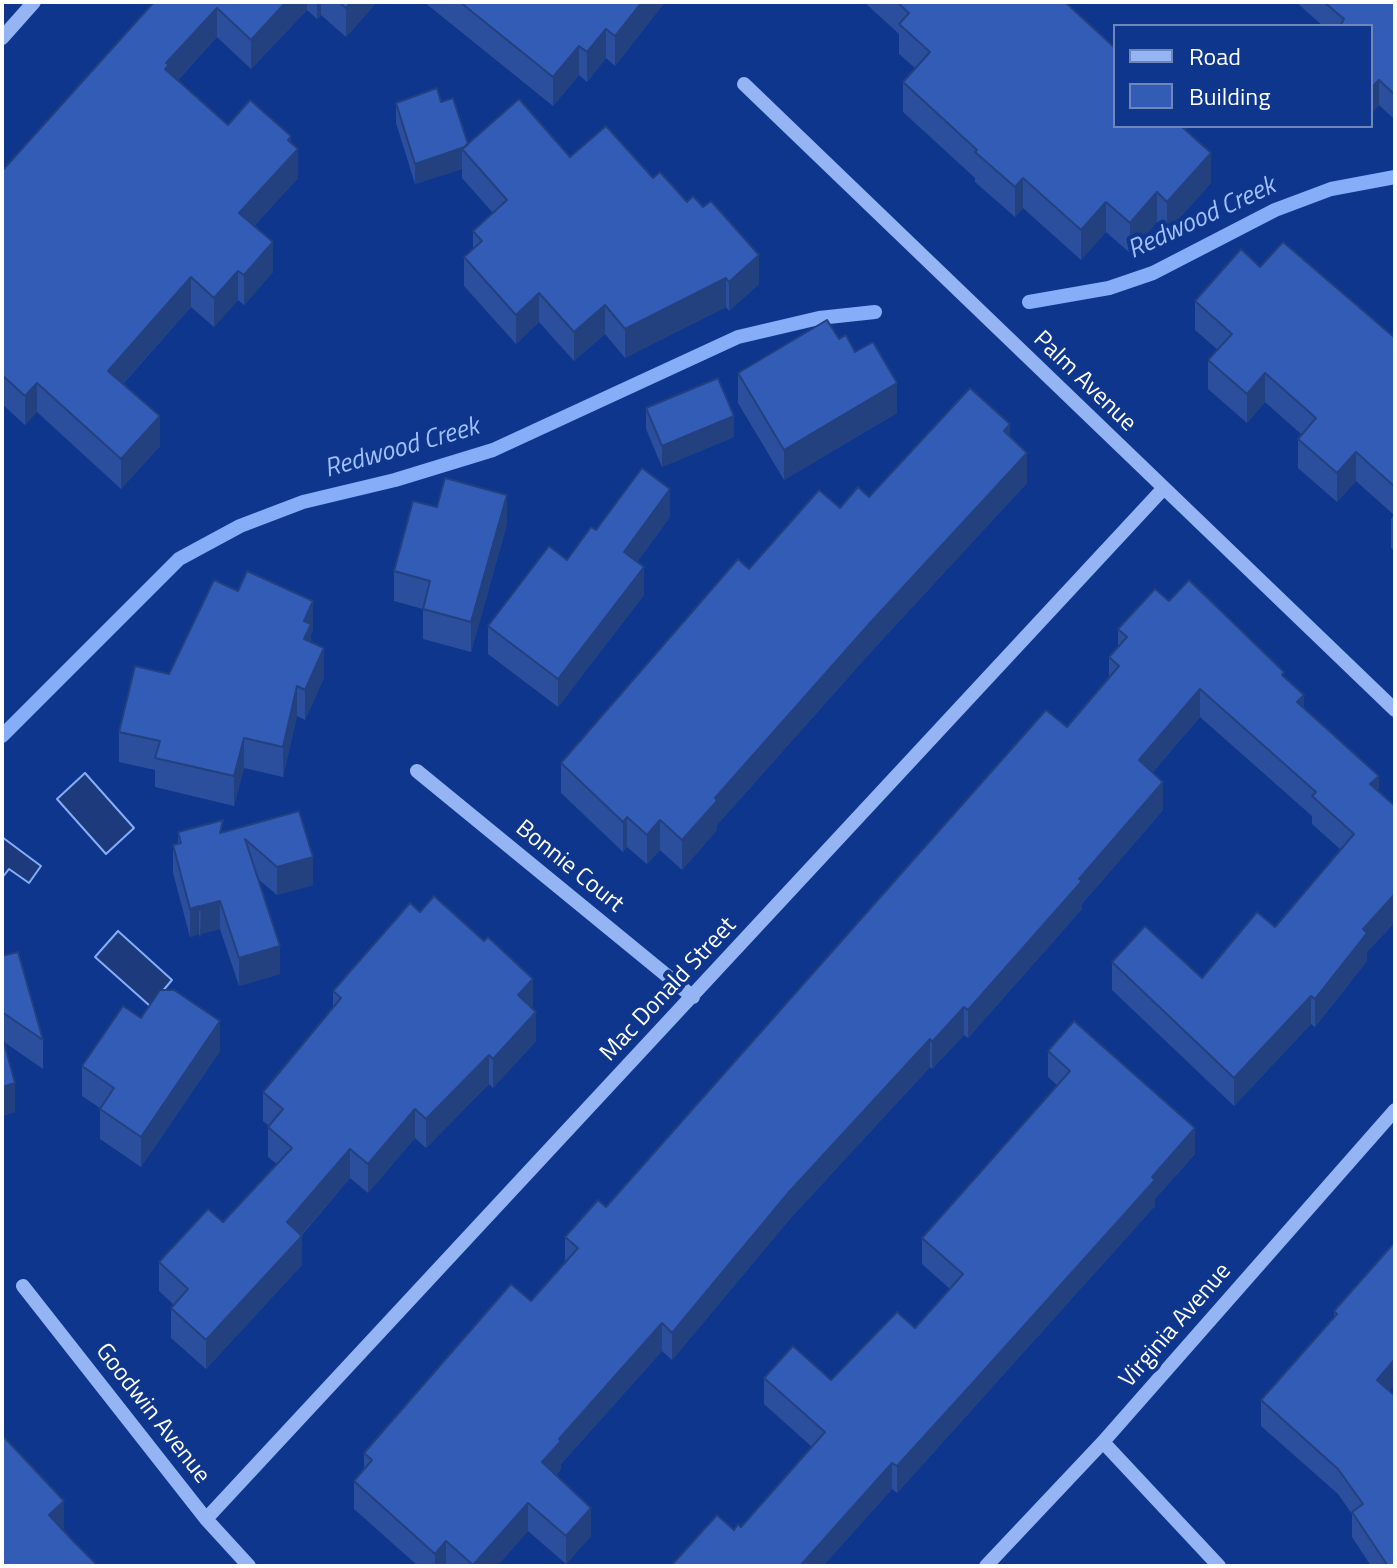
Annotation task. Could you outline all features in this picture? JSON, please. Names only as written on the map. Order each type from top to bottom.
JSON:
[{"type":"street","points":[[2,38],[34,2]]},
{"type":"street","name":"Palm Avenue","points":[[744,84],[1395,710]]},
{"type":"street","name":"Mac Donald Street","points":[[206,1519],[1163,489]]},
{"type":"street","name":"Bonnie Court","points":[[417,771],[693,997]]},
{"type":"street","name":"Virginia Avenue","points":[[986,1566],[1103,1442],[1395,1110]]},
{"type":"street","name":"Goodwin Avenue","points":[[23,1286],[206,1519],[249,1566]]},
{"type":"street","points":[[1103,1442],[1219,1566]]},
{"type":"water","points":[[85,773],[134,828],[106,854],[57,799]]},
{"type":"water","points":[[2,837],[41,866],[29,883],[9,869],[2,878]]},
{"type":"water","points":[[118,931],[172,980],[150,1006],[95,957]]},
{"type":"building","points":[[154,2],[286,2],[251,40],[217,8],[166,63],[169,65],[165,69],[228,125],[250,100],[291,136],[288,140],[298,149],[239,213],[273,242],[244,275],[238,271],[214,298],[191,277],[108,371],[160,416],[121,459],[37,383],[25,396],[2,375],[2,171]]},
{"type":"building","points":[[460,2],[642,2],[615,36],[606,29],[587,52],[579,46],[553,77]]},
{"type":"building","points":[[897,2],[1065,2],[1113,46],[1113,128],[1183,128],[1211,153],[1167,202],[1157,192],[1130,223],[1106,202],[1081,230],[1023,178],[1015,187],[903,82],[930,52],[899,24],[909,13]]},
{"type":"building","points":[[1324,2],[1395,2],[1393,93],[1379,80],[1373,86],[1373,24],[1341,24],[1344,19]]},
{"type":"building","points":[[437,88],[441,102],[453,98],[468,144],[415,164],[396,103]]},
{"type":"building","points":[[519,99],[570,157],[606,126],[653,178],[660,172],[687,202],[693,196],[703,207],[711,201],[759,255],[729,282],[726,278],[625,329],[605,305],[574,332],[539,293],[516,315],[464,257],[482,241],[473,231],[507,200],[462,149]]},
{"type":"building","points":[[1283,242],[1395,338],[1395,487],[1356,452],[1337,473],[1298,439],[1316,418],[1265,373],[1247,394],[1208,360],[1232,334],[1195,301],[1241,249],[1260,267]]},
{"type":"building","points":[[827,320],[839,339],[846,335],[855,352],[873,342],[897,383],[784,450],[738,373]]},
{"type":"building","points":[[718,378],[734,416],[662,446],[646,408]]},
{"type":"building","points":[[970,388],[1010,424],[1004,431],[1027,453],[870,623],[715,798],[717,801],[682,840],[660,820],[647,835],[627,817],[623,822],[561,763],[738,559],[749,569],[819,490],[840,508],[858,487],[869,497]]},
{"type":"building","points":[[642,468],[670,489],[624,552],[644,567],[558,679],[488,626],[549,546],[567,560],[591,527],[596,530]]},
{"type":"building","points":[[445,478],[507,495],[471,622],[423,609],[430,581],[394,571],[413,501],[437,507]]},
{"type":"building","points":[[247,571],[313,601],[304,621],[311,624],[304,639],[324,648],[305,690],[297,686],[283,747],[244,738],[234,776],[155,758],[160,741],[119,732],[135,666],[169,674],[214,580],[238,591]]},
{"type":"building","points":[[1189,580],[1284,672],[1282,675],[1304,695],[1297,702],[1379,776],[1370,784],[1395,806],[1395,894],[1363,929],[1367,933],[1315,999],[1311,996],[1234,1078],[1112,962],[1145,926],[1202,978],[1257,912],[1275,927],[1354,834],[1312,796],[1316,792],[1200,689],[1139,760],[1163,782],[1079,879],[1082,881],[968,1010],[964,1007],[932,1042],[930,1039],[789,1192],[672,1333],[662,1323],[559,1439],[561,1441],[542,1462],[591,1508],[566,1536],[528,1503],[473,1565],[446,1541],[435,1554],[354,1481],[372,1460],[364,1453],[511,1284],[531,1301],[578,1248],[565,1237],[598,1200],[606,1207],[1046,710],[1067,727],[1119,666],[1109,657],[1127,637],[1118,629],[1155,589],[1169,601]]},
{"type":"building","points":[[299,811],[313,857],[277,867],[245,839],[280,946],[239,958],[220,901],[201,906],[200,910],[199,906],[190,909],[173,845],[181,843],[178,832],[223,820],[220,833]]},
{"type":"building","points":[[434,896],[484,941],[488,937],[533,979],[518,995],[536,1012],[493,1059],[489,1055],[426,1119],[415,1109],[368,1164],[350,1149],[287,1222],[302,1236],[206,1340],[171,1308],[188,1289],[159,1262],[208,1209],[223,1222],[292,1148],[268,1127],[283,1109],[263,1092],[341,998],[333,991],[410,903],[420,912]]},
{"type":"building","points":[[18,952],[43,1040],[2,1012],[2,956]]},
{"type":"building","points":[[160,990],[174,990],[220,1021],[141,1137],[100,1109],[114,1088],[82,1066],[123,1006],[141,1018]]},
{"type":"building","points":[[1074,1021],[1195,1128],[1152,1177],[1155,1180],[969,1387],[897,1466],[892,1463],[800,1566],[671,1566],[717,1515],[734,1530],[738,1524],[741,1527],[825,1432],[764,1378],[793,1346],[831,1380],[897,1312],[915,1328],[963,1274],[922,1238],[1070,1071],[1048,1051]]},
{"type":"building","points":[[2,1036],[15,1083],[2,1087]]},
{"type":"building","points":[[1395,1242],[1395,1359],[1377,1380],[1395,1396],[1395,1566],[1388,1566],[1352,1512],[1363,1504],[1338,1469],[1261,1400]]},
{"type":"building","points":[[2,1435],[64,1501],[49,1515],[98,1566],[2,1566]]},
{"type":"waterway","name":"Redwood Creek","points":[[1029,302],[1109,288],[1153,273],[1275,210],[1331,189],[1395,177]]},
{"type":"waterway","name":"Redwood Creek","points":[[2,736],[179,559],[240,526],[303,502],[395,480],[493,450],[738,337],[819,318],[875,312]]}]
